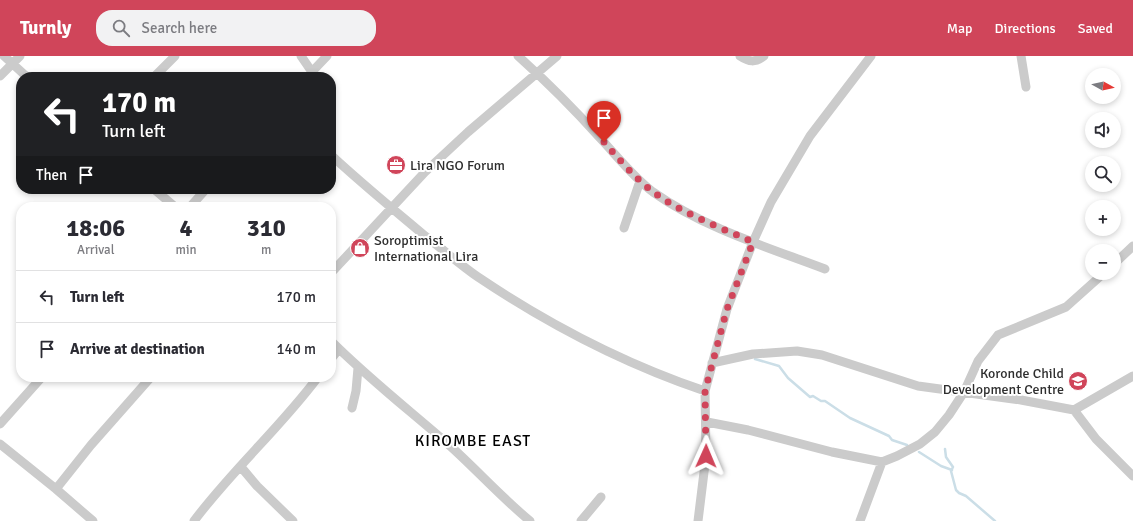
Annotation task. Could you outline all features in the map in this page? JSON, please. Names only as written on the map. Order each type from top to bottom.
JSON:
[{"type":"street","points":[[4,56],[22,72]]},
{"type":"street","points":[[0,76],[20,56]]},
{"type":"street","points":[[159,72],[175,56]]},
{"type":"street","points":[[301,56],[308,72]]},
{"type":"street","points":[[311,72],[327,56]]},
{"type":"street","points":[[518,56],[538,74],[640,181],[653,192],[679,207],[753,242],[825,269]]},
{"type":"street","points":[[336,267],[390,208],[468,132],[538,74],[557,56]]},
{"type":"street","points":[[740,56],[749,61],[755,62],[764,56]]},
{"type":"street","points":[[698,521],[706,456],[705,391],[727,309],[753,242],[771,202],[806,143],[871,56]]},
{"type":"street","points":[[1021,56],[1026,87]]},
{"type":"street","points":[[336,159],[390,208],[477,276],[547,320],[662,376],[705,391]]},
{"type":"street","points":[[624,228],[640,181]]},
{"type":"street","points":[[160,194],[169,202]]},
{"type":"street","points":[[194,202],[202,194]]},
{"type":"street","points":[[1121,257],[1133,246]]},
{"type":"street","points":[[706,422],[748,430],[832,452],[882,462],[920,444],[934,432],[949,415],[964,392],[978,361],[998,336],[1066,307],[1096,280]]},
{"type":"street","points":[[336,346],[358,368],[395,397],[456,451],[510,505],[530,521]]},
{"type":"street","points":[[336,353],[339,349]]},
{"type":"street","points":[[712,363],[753,354],[798,351],[822,355],[907,383],[937,390],[964,392],[1021,400],[1074,410],[1133,376]]},
{"type":"street","points":[[352,408],[356,391],[358,368]]},
{"type":"street","points":[[0,424],[38,382]]},
{"type":"street","points":[[56,489],[91,445],[147,382]]},
{"type":"street","points":[[194,521],[218,491],[284,419],[314,382]]},
{"type":"street","points":[[1074,410],[1096,439],[1133,476]]},
{"type":"street","points":[[0,444],[93,521]]},
{"type":"street","points":[[860,521],[882,462]]},
{"type":"street","points":[[241,467],[257,486],[293,521]]},
{"type":"street","points":[[581,521],[601,497]]},
{"type":"waterway","points":[[755,359],[779,366],[788,378],[810,397],[813,396],[821,401],[825,401],[850,418],[889,436],[892,440],[907,445]]},
{"type":"waterway","points":[[945,449],[946,457],[953,467],[951,471],[956,490],[966,496],[995,521]]},
{"type":"waterway","points":[[919,452],[941,466],[952,470]]},
{"type":"place","name":"Lira NGO Forum","points":[[396,165]]},
{"type":"place","name":"Soroptimist International Lira","points":[[360,248]]},
{"type":"place","name":"Koronde Child Development Centre","points":[[1078,381]]},
{"type":"district","name":"KIROMBE EAST","points":[[473,440]]},
{"type":"route","points":[[604,142],[640,181],[653,192],[724,230],[753,242],[727,309],[705,391],[706,456]]}]
